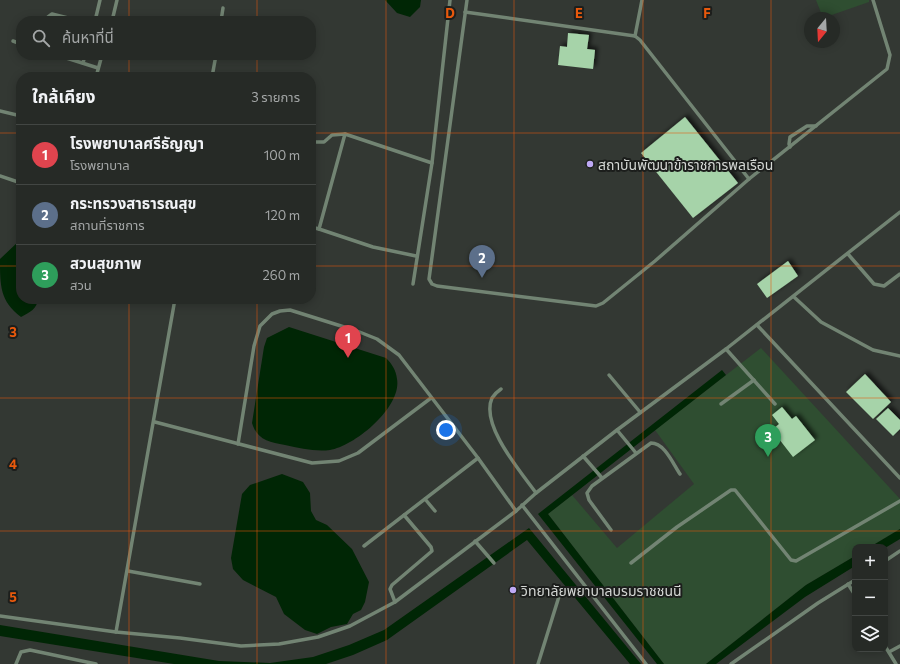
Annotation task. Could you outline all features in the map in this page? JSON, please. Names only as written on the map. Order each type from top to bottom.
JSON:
[{"type":"lane","points":[[96,16],[100,0]]},
{"type":"lane","points":[[113,16],[118,0]]},
{"type":"lane","points":[[413,284],[416,256],[432,163],[450,0]]},
{"type":"lane","points":[[467,0],[429,279],[432,284],[437,286],[596,306],[603,303],[655,261],[749,179],[887,69],[890,55],[873,0]]},
{"type":"lane","points":[[635,36],[642,0]]},
{"type":"lane","points":[[222,16],[224,8]]},
{"type":"lane","points":[[465,12],[635,36],[640,40],[749,179]]},
{"type":"lane","points":[[49,16],[52,14],[60,16]]},
{"type":"lane","points":[[73,60],[98,68]]},
{"type":"lane","points":[[97,72],[100,60]]},
{"type":"lane","points":[[213,72],[215,60]]},
{"type":"lane","points":[[0,110],[16,115]]},
{"type":"lane","points":[[790,147],[790,137],[807,126],[816,126]]},
{"type":"lane","points":[[316,142],[324,142],[332,135],[345,134],[432,163]]},
{"type":"lane","points":[[319,229],[345,134]]},
{"type":"lane","points":[[0,176],[16,181]]},
{"type":"lane","points":[[0,616],[116,632],[241,646],[279,644],[318,637],[350,626],[395,602],[476,543],[536,493],[616,430],[794,297],[900,212]]},
{"type":"lane","points":[[316,228],[373,247],[416,256]]},
{"type":"lane","points":[[848,254],[874,284],[884,286],[900,274]]},
{"type":"lane","points":[[794,297],[821,322],[833,329],[873,350],[900,356]]},
{"type":"lane","points":[[116,632],[155,422],[174,304]]},
{"type":"lane","points":[[238,444],[254,346],[260,326],[264,320],[280,311],[290,310],[377,339],[399,355],[478,458],[516,511]]},
{"type":"lane","points":[[757,325],[900,478]]},
{"type":"lane","points":[[726,349],[775,404]]},
{"type":"lane","points":[[609,375],[640,412]]},
{"type":"lane","points":[[721,404],[754,380]]},
{"type":"lane","points":[[501,389],[492,398],[490,413],[492,426],[536,493]]},
{"type":"lane","points":[[155,422],[312,463],[339,461],[358,453],[432,398]]},
{"type":"lane","points":[[616,430],[634,452]]},
{"type":"lane","points":[[611,530],[587,496],[588,490],[601,477],[634,452],[651,443],[659,445],[680,474]]},
{"type":"lane","points":[[583,456],[601,477]]},
{"type":"lane","points":[[364,546],[478,458]]},
{"type":"lane","points":[[631,563],[677,527],[731,490],[735,490],[791,560],[796,561],[900,501]]},
{"type":"lane","points":[[426,499],[436,511]]},
{"type":"lane","points":[[522,505],[646,664]]},
{"type":"lane","points":[[395,602],[390,589],[392,585],[432,551],[431,547],[404,515]]},
{"type":"lane","points":[[476,543],[494,564]]},
{"type":"lane","points":[[888,559],[900,551]]},
{"type":"lane","points":[[128,571],[200,584]]},
{"type":"lane","points":[[731,664],[852,582]]},
{"type":"lane","points":[[848,584],[852,590]]},
{"type":"lane","points":[[538,664],[561,590]]},
{"type":"lane","points":[[896,664],[889,652],[900,646]]},
{"type":"lane","points":[[16,664],[21,652],[30,650],[96,664]]},
{"type":"shaded area","points":[[385,0],[421,0],[420,7],[410,17],[397,13]]},
{"type":"shaded area","points":[[816,0],[869,0],[869,2],[840,12],[821,12]]},
{"type":"shaded area","points":[[16,244],[16,304],[36,304],[35,308],[21,317],[14,311],[5,299],[0,277],[0,259]]},
{"type":"shaded area","points":[[289,327],[386,358],[395,370],[397,390],[385,413],[364,433],[340,447],[330,450],[319,450],[279,444],[260,437],[254,429],[252,423],[264,347],[267,338]]},
{"type":"shaded area","points":[[761,348],[900,499],[900,529],[875,544],[852,544],[852,558],[806,585],[706,664],[664,664],[548,514],[572,495],[617,548],[694,484],[655,430]]},
{"type":"shaded area","points":[[722,370],[726,375],[548,514],[664,664],[657,664],[538,514]]},
{"type":"shaded area","points":[[282,474],[303,482],[310,493],[311,511],[316,520],[327,525],[352,549],[369,582],[365,602],[361,610],[353,614],[347,624],[331,627],[317,634],[305,630],[284,614],[276,597],[243,580],[233,569],[231,558],[242,494],[250,485]]},
{"type":"shaded area","points":[[529,528],[641,664],[630,664],[527,540],[387,640],[353,655],[326,664],[174,664],[0,636],[0,625],[219,661],[270,663],[313,657],[349,645],[384,630]]},
{"type":"shaded area","points":[[900,529],[900,539],[888,546],[888,544],[875,544]]},
{"type":"shaded area","points":[[852,558],[852,568],[805,597],[716,664],[706,664],[806,585]]},
{"type":"building","points":[[568,33],[589,35],[587,49],[595,50],[593,69],[558,65],[560,46],[567,47]]},
{"type":"building","points":[[685,117],[738,183],[693,218],[641,153]]},
{"type":"building","points":[[788,261],[798,276],[767,298],[757,284]]},
{"type":"building","points":[[865,374],[891,402],[873,419],[846,392]]},
{"type":"building","points":[[782,407],[792,419],[796,416],[815,440],[793,457],[772,430],[779,424],[772,415]]},
{"type":"building","points":[[888,408],[900,420],[900,429],[893,436],[876,419]]},
{"type":"place","name":"สถาบันพัฒนาข้าราชการพลเรือน","points":[[590,164]]},
{"type":"place","name":"กระทรวงสาธารณสุข","points":[[482,278]]},
{"type":"place","name":"โรงพยาบาลศรีธัญญา","points":[[348,358]]},
{"type":"place","name":"สวนสุขภาพ","points":[[768,457]]},
{"type":"place","name":"วิทยาลัยพยาบาลบรมราชชนนี","points":[[513,590]]}]
